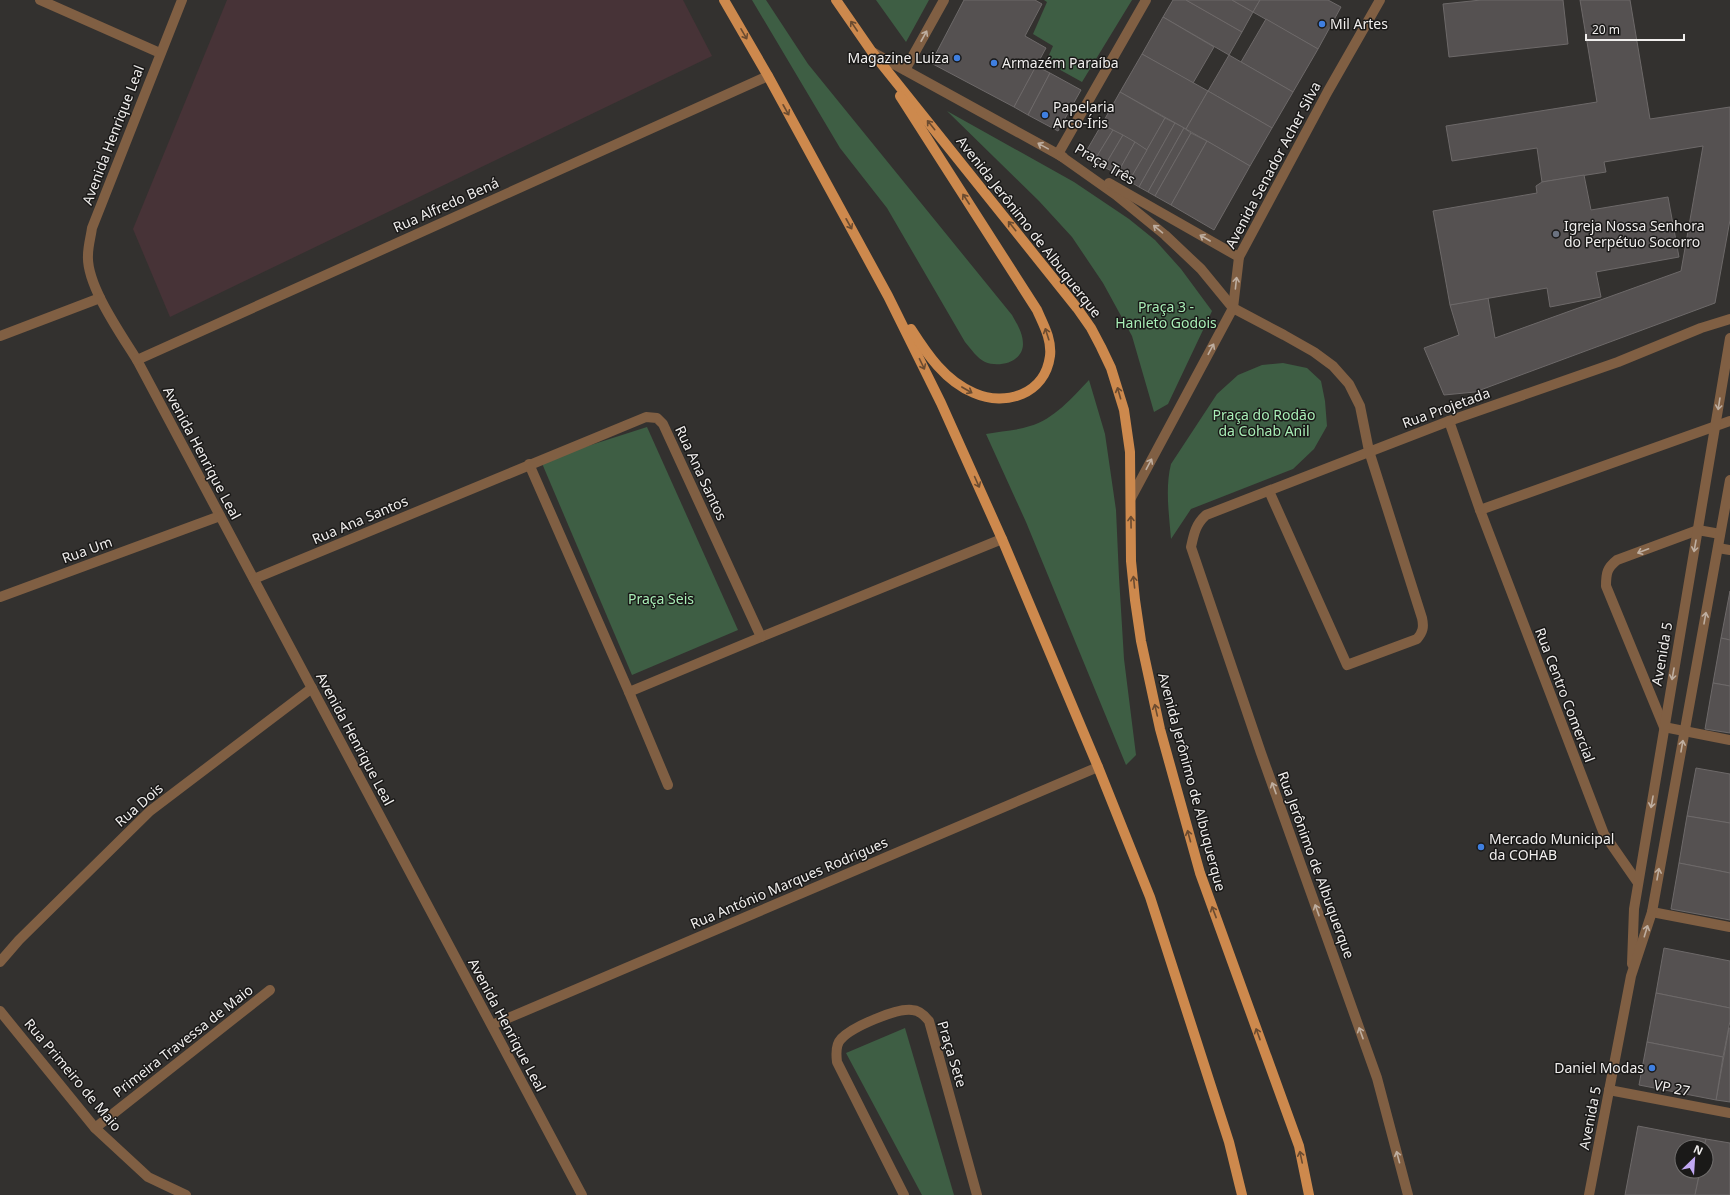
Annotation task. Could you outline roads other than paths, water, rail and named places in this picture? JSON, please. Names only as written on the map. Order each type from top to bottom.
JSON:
[{"type":"main road","points":[[724,0],[768,76],[888,296],[941,403],[1002,539],[1098,767],[1150,897],[1229,1142],[1242,1195]]},
{"type":"main road","name":"Avenida Jerônimo de Albuquerque","points":[[836,0],[872,52],[1059,284],[1091,328],[1111,368],[1124,410],[1130,452],[1131,561],[1135,600],[1141,641],[1160,728],[1200,873],[1299,1146],[1309,1195]]},
{"type":"main road","points":[[872,52],[1036,310],[1047,333],[1050,344],[1050,355],[1043,375],[1030,391],[1014,398],[999,399],[984,397],[972,393],[950,379],[937,365],[924,349],[888,296]]},
{"type":"street","points":[[40,0],[160,52]]},
{"type":"street","name":"Avenida Henrique Leal","points":[[182,0],[160,52],[92,228],[87,256],[91,278],[100,298],[136,360],[254,579],[582,1195]]},
{"type":"street","points":[[905,70],[944,0]]},
{"type":"street","points":[[1146,0],[1058,154],[1116,195],[1165,235],[1200,269],[1233,308],[1314,352],[1333,366],[1349,384],[1360,406],[1369,451],[1422,618],[1424,626],[1422,634],[1417,639],[1347,665],[1269,491]]},
{"type":"street","name":"Avenida Senador Acher Silva","points":[[1131,498],[1233,308],[1239,257],[1328,91],[1380,0]]},
{"type":"street","name":"Praça Três","points":[[872,52],[1058,154],[1239,257]]},
{"type":"street","name":"Rua Alfredo Bená","points":[[136,360],[768,76]]},
{"type":"street","points":[[0,336],[100,298]]},
{"type":"street","name":"Rua Projetada","points":[[1191,547],[1194,531],[1199,522],[1206,515],[1449,421],[1618,362],[1701,328],[1730,319]]},
{"type":"street","name":"Avenida 5","points":[[1631,976],[1634,909],[1638,883],[1715,427],[1727,378],[1730,338]]},
{"type":"street","name":"Rua Ana Santos","points":[[254,579],[646,416],[657,418],[663,424],[761,637]]},
{"type":"street","name":"Rua Centro Comercial","points":[[1449,421],[1480,510],[1604,834],[1638,883]]},
{"type":"street","points":[[1480,510],[1730,421]]},
{"type":"street","points":[[529,464],[668,785]]},
{"type":"street","name":"Avenida 5","points":[[1589,1195],[1631,976],[1652,912],[1730,480]]},
{"type":"street","name":"Rua Um","points":[[0,597],[220,516]]},
{"type":"street","points":[[1720,534],[1698,530],[1617,560],[1609,568],[1606,575],[1606,586],[1664,727],[1730,740]]},
{"type":"street","points":[[629,692],[1002,539]]},
{"type":"street","name":"Rua Jerônimo de Albuquerque","points":[[1191,547],[1261,753],[1377,1078],[1408,1195]]},
{"type":"street","points":[[1718,548],[1730,550]]},
{"type":"street","name":"Rua Dois","points":[[0,962],[18,940],[150,811],[312,688]]},
{"type":"street","name":"Rua António Marques Rodrigues","points":[[492,1025],[1098,767]]},
{"type":"street","points":[[1652,912],[1730,927]]},
{"type":"street","name":"Primeira Travessa de Maio","points":[[95,1128],[270,990]]},
{"type":"street","name":"Praça Sete","points":[[904,1195],[837,1062],[836,1051],[840,1039],[860,1026],[890,1013],[912,1010],[922,1014],[930,1021],[977,1195]]},
{"type":"street","name":"Rua Primeiro de Maio","points":[[0,1011],[95,1128],[148,1177],[186,1195]]},
{"type":"street","name":"VP 27","points":[[1609,1090],[1730,1113]]},
{"type":"place","name":"Mil Artes","points":[[1322,24]]},
{"type":"place","name":"Magazine Luiza","points":[[957,58]]},
{"type":"place","name":"Armazém Paraíba","points":[[994,63]]},
{"type":"place","name":"Papelaria Arco-Íris","points":[[1045,115]]},
{"type":"place","name":"Igreja Nossa Senhora do Perpétuo Socorro","points":[[1556,234]]},
{"type":"place","name":"Mercado Municipal da COHAB","points":[[1481,847]]},
{"type":"place","name":"Daniel Modas","points":[[1652,1068]]},
{"type":"park label","name":"Praça 3 - Hanleto Godois","points":[[1166,316]]},
{"type":"park label","name":"Praça do Rodão da Cohab Anil","points":[[1264,424]]},
{"type":"park label","name":"Praça Seis","points":[[661,599]]}]
